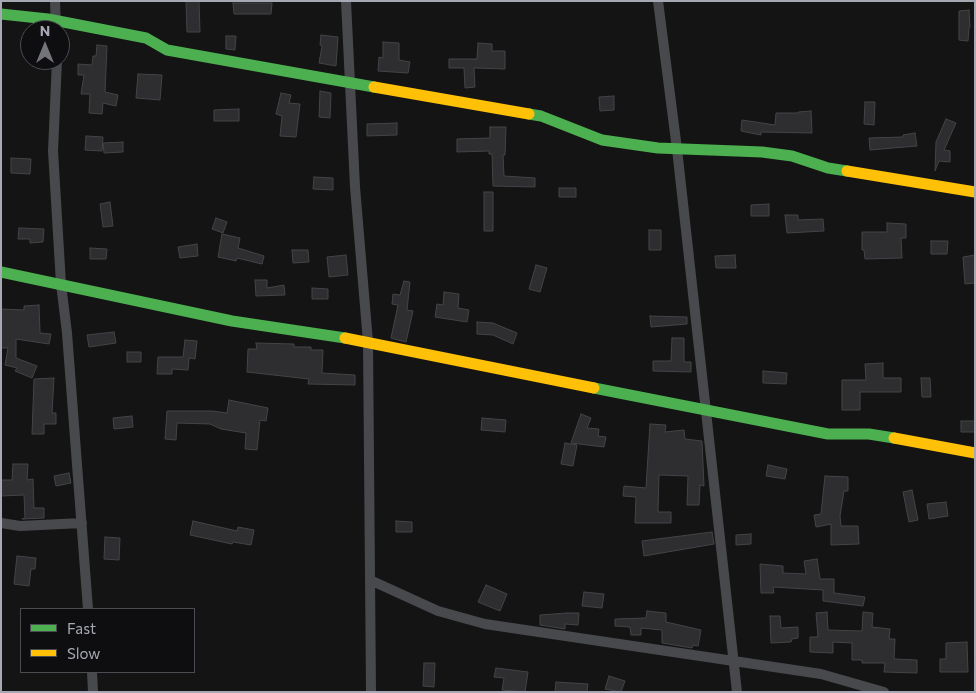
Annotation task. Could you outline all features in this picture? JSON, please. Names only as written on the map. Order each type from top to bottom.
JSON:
[{"type":"street","points":[[55,1],[56,20]]},
{"type":"street","points":[[346,1],[355,187],[368,342],[371,692]]},
{"type":"street","points":[[658,1],[677,149],[737,692]]},
{"type":"street","points":[[1,14],[31,20]]},
{"type":"street","points":[[70,27],[146,38],[167,50],[541,116],[602,140],[677,149],[762,152],[792,156],[828,168],[975,192]]},
{"type":"street","points":[[57,70],[53,151],[61,284],[67,333],[88,608]]},
{"type":"street","points":[[1,272],[232,321],[368,342],[828,434],[869,434],[975,453]]},
{"type":"street","points":[[1,523],[20,526],[82,523]]},
{"type":"street","points":[[370,580],[438,611],[485,624],[821,674],[884,692]]},
{"type":"street","points":[[92,673],[94,692]]},
{"type":"building","points":[[186,1],[199,1],[200,32],[187,32]]},
{"type":"building","points":[[233,3],[272,3],[271,14],[234,14]]},
{"type":"building","points":[[969,10],[970,27],[968,41],[959,40],[959,11]]},
{"type":"building","points":[[321,35],[338,37],[336,66],[319,63],[322,46],[320,45]]},
{"type":"building","points":[[226,36],[236,36],[235,50],[226,49]]},
{"type":"building","points":[[383,42],[399,43],[399,60],[410,62],[408,73],[378,71],[379,57],[383,58]]},
{"type":"building","points":[[478,43],[492,44],[492,51],[505,51],[505,69],[474,68],[475,87],[465,88],[464,68],[449,68],[449,59],[477,59]]},
{"type":"building","points":[[97,45],[107,46],[105,92],[118,95],[116,106],[103,103],[102,114],[89,113],[90,94],[81,94],[84,75],[78,75],[78,64],[92,65],[93,56],[96,56]]},
{"type":"building","points":[[138,74],[162,75],[160,100],[136,98]]},
{"type":"building","points":[[320,91],[331,93],[330,118],[319,117]]},
{"type":"building","points":[[281,93],[291,95],[289,103],[300,104],[296,137],[280,136],[282,116],[276,114]]},
{"type":"building","points":[[614,96],[614,110],[600,111],[599,97]]},
{"type":"building","points":[[865,102],[875,102],[874,125],[864,124]]},
{"type":"building","points":[[239,109],[239,121],[214,121],[214,110]]},
{"type":"building","points":[[811,111],[812,133],[761,132],[761,135],[741,131],[742,120],[775,125],[776,113]]},
{"type":"building","points":[[946,119],[956,123],[944,150],[950,151],[950,162],[939,161],[935,171],[936,142]]},
{"type":"building","points":[[397,123],[397,135],[367,136],[367,124]]},
{"type":"building","points":[[490,127],[506,127],[505,155],[503,155],[504,176],[535,178],[535,187],[493,186],[492,154],[489,154],[489,151],[457,152],[457,139],[490,138]]},
{"type":"building","points":[[915,133],[917,146],[870,150],[869,138],[903,137],[903,135]]},
{"type":"building","points":[[86,136],[103,137],[102,151],[85,150]]},
{"type":"building","points":[[123,142],[123,152],[104,153],[103,143]]},
{"type":"building","points":[[11,158],[31,159],[30,174],[11,173]]},
{"type":"building","points":[[314,177],[333,178],[333,190],[313,189]]},
{"type":"building","points":[[559,188],[576,188],[576,197],[559,197]]},
{"type":"building","points":[[484,192],[493,192],[493,231],[484,231]]},
{"type":"building","points":[[110,202],[113,226],[103,227],[100,204]]},
{"type":"building","points":[[769,204],[769,216],[751,216],[751,205]]},
{"type":"building","points":[[785,215],[798,215],[798,220],[823,219],[824,231],[787,233]]},
{"type":"building","points":[[216,218],[227,222],[223,233],[212,229]]},
{"type":"building","points":[[887,223],[906,224],[906,238],[901,238],[902,258],[865,259],[864,250],[862,250],[862,232],[887,232]]},
{"type":"building","points":[[19,228],[44,229],[43,242],[30,243],[30,239],[18,239]]},
{"type":"building","points":[[649,230],[661,230],[661,250],[649,250]]},
{"type":"building","points":[[222,234],[240,238],[238,248],[264,256],[262,264],[237,258],[236,261],[218,257]]},
{"type":"building","points":[[931,241],[948,241],[947,254],[931,254]]},
{"type":"building","points":[[197,244],[198,256],[180,258],[178,247]]},
{"type":"building","points":[[90,248],[107,249],[106,259],[90,259]]},
{"type":"building","points":[[292,250],[308,250],[309,262],[293,263]]},
{"type":"building","points":[[346,255],[348,275],[329,277],[327,257]]},
{"type":"building","points":[[735,255],[736,268],[716,268],[715,256]]},
{"type":"building","points":[[975,255],[975,283],[965,284],[963,257]]},
{"type":"building","points":[[536,265],[547,268],[540,292],[529,289]]},
{"type":"building","points":[[255,280],[267,280],[267,288],[284,285],[285,295],[256,296]]},
{"type":"building","points":[[404,281],[410,282],[407,310],[413,311],[406,342],[391,338],[398,305],[392,304],[393,294],[400,295]]},
{"type":"building","points":[[312,288],[328,289],[328,299],[312,299]]},
{"type":"building","points":[[444,292],[459,294],[458,308],[469,310],[467,322],[435,317],[437,304],[443,305]]},
{"type":"building","points":[[39,305],[40,333],[51,334],[49,344],[16,339],[16,358],[37,366],[32,378],[15,371],[17,368],[5,365],[8,348],[1,348],[1,309],[24,310],[24,306]]},
{"type":"building","points":[[650,316],[687,317],[687,324],[651,327]]},
{"type":"building","points":[[477,322],[493,323],[517,333],[513,344],[493,335],[477,334]]},
{"type":"building","points":[[114,332],[116,343],[89,347],[87,335]]},
{"type":"building","points":[[672,338],[684,338],[684,362],[691,362],[691,372],[653,371],[653,361],[671,361]]},
{"type":"building","points":[[185,340],[197,341],[195,359],[189,358],[188,370],[172,369],[172,374],[157,374],[158,357],[183,357]]},
{"type":"building","points":[[256,343],[294,344],[294,347],[311,347],[311,350],[323,350],[322,373],[355,375],[355,385],[308,384],[309,379],[247,372],[248,349],[257,349]]},
{"type":"building","points":[[127,352],[141,352],[141,362],[127,362]]},
{"type":"building","points":[[883,363],[883,378],[901,378],[901,392],[860,392],[860,410],[842,410],[842,380],[866,380],[865,364]]},
{"type":"building","points":[[763,371],[787,373],[786,384],[763,383]]},
{"type":"building","points":[[54,378],[52,413],[56,413],[56,424],[44,424],[44,434],[32,434],[34,379]]},
{"type":"building","points":[[921,378],[930,378],[931,397],[922,397]]},
{"type":"building","points":[[229,400],[268,408],[266,421],[260,420],[257,450],[245,449],[246,433],[221,429],[210,424],[177,423],[176,440],[165,439],[167,411],[227,413]]},
{"type":"building","points":[[581,414],[591,418],[587,428],[599,429],[598,436],[606,437],[604,447],[571,443]]},
{"type":"building","points":[[132,416],[133,427],[114,429],[113,418]]},
{"type":"building","points":[[482,418],[506,420],[505,432],[481,430]]},
{"type":"building","points":[[961,421],[975,421],[975,432],[961,432]]},
{"type":"building","points":[[650,424],[666,425],[665,432],[684,430],[685,439],[702,441],[704,486],[700,485],[699,505],[687,505],[688,476],[659,475],[658,512],[671,512],[671,523],[635,523],[636,497],[623,496],[624,486],[646,488]]},
{"type":"building","points":[[565,443],[577,445],[573,466],[561,464]]},
{"type":"building","points":[[13,464],[28,464],[27,480],[33,479],[34,508],[44,508],[44,518],[22,519],[25,518],[24,495],[1,496],[1,480],[12,480]]},
{"type":"building","points":[[768,465],[787,469],[785,479],[766,476]]},
{"type":"building","points":[[69,473],[71,483],[56,486],[54,476]]},
{"type":"building","points":[[825,476],[848,477],[848,491],[844,491],[840,516],[841,526],[858,526],[859,544],[831,545],[831,524],[816,527],[814,515],[821,514]]},
{"type":"building","points":[[912,490],[918,520],[909,522],[903,492]]},
{"type":"building","points":[[946,502],[948,516],[929,519],[927,504]]},
{"type":"building","points":[[193,521],[237,531],[238,527],[254,530],[251,545],[233,542],[232,544],[190,535]]},
{"type":"building","points":[[396,521],[412,522],[412,532],[396,532]]},
{"type":"building","points":[[712,532],[714,544],[644,556],[642,541]]},
{"type":"building","points":[[751,534],[751,544],[736,545],[736,535]]},
{"type":"building","points":[[105,537],[120,538],[119,560],[104,559]]},
{"type":"building","points":[[17,556],[36,558],[35,569],[31,569],[29,586],[14,584]]},
{"type":"building","points":[[817,559],[820,579],[834,579],[834,593],[865,597],[863,606],[823,601],[823,590],[773,587],[774,593],[761,593],[760,564],[783,566],[783,573],[806,574],[804,561]]},
{"type":"building","points":[[486,585],[507,594],[500,611],[478,602]]},
{"type":"building","points":[[584,592],[604,594],[602,608],[582,606]]},
{"type":"building","points":[[647,611],[666,613],[666,622],[701,630],[698,646],[693,645],[692,648],[662,643],[662,630],[641,628],[641,635],[631,635],[630,627],[615,626],[615,619],[646,618]]},
{"type":"building","points":[[827,612],[828,630],[862,631],[863,612],[873,613],[872,627],[890,629],[889,639],[895,639],[894,659],[917,660],[917,673],[884,672],[885,663],[862,663],[862,660],[852,660],[852,643],[833,642],[833,653],[810,652],[810,637],[818,637],[816,613]]},
{"type":"building","points":[[579,613],[578,625],[565,624],[565,629],[540,625],[540,615]]},
{"type":"building","points":[[770,616],[780,616],[781,628],[798,627],[798,638],[792,639],[791,642],[771,643]]},
{"type":"building","points":[[967,642],[968,672],[940,672],[940,659],[946,659],[946,643]]},
{"type":"building","points":[[424,663],[435,663],[434,687],[423,686]]},
{"type":"building","points":[[496,668],[528,672],[525,692],[502,690],[504,678],[494,677]]},
{"type":"building","points":[[609,676],[625,681],[621,692],[605,689]]},
{"type":"building","points":[[556,682],[588,684],[587,692],[555,692]]},
{"type":"traffic: fast","points":[[1,14],[48,19],[146,38],[167,50],[374,87]]},
{"type":"traffic: fast","points":[[529,114],[541,116],[602,140],[658,148],[762,152],[792,156],[828,168],[847,171]]},
{"type":"traffic: fast","points":[[1,272],[232,321],[345,338]]},
{"type":"traffic: fast","points":[[594,388],[828,434],[869,434],[894,438]]},
{"type":"traffic: slow","points":[[374,87],[529,114]]},
{"type":"traffic: slow","points":[[847,171],[975,192]]},
{"type":"traffic: slow","points":[[345,338],[594,388]]},
{"type":"traffic: slow","points":[[894,438],[975,453]]}]
